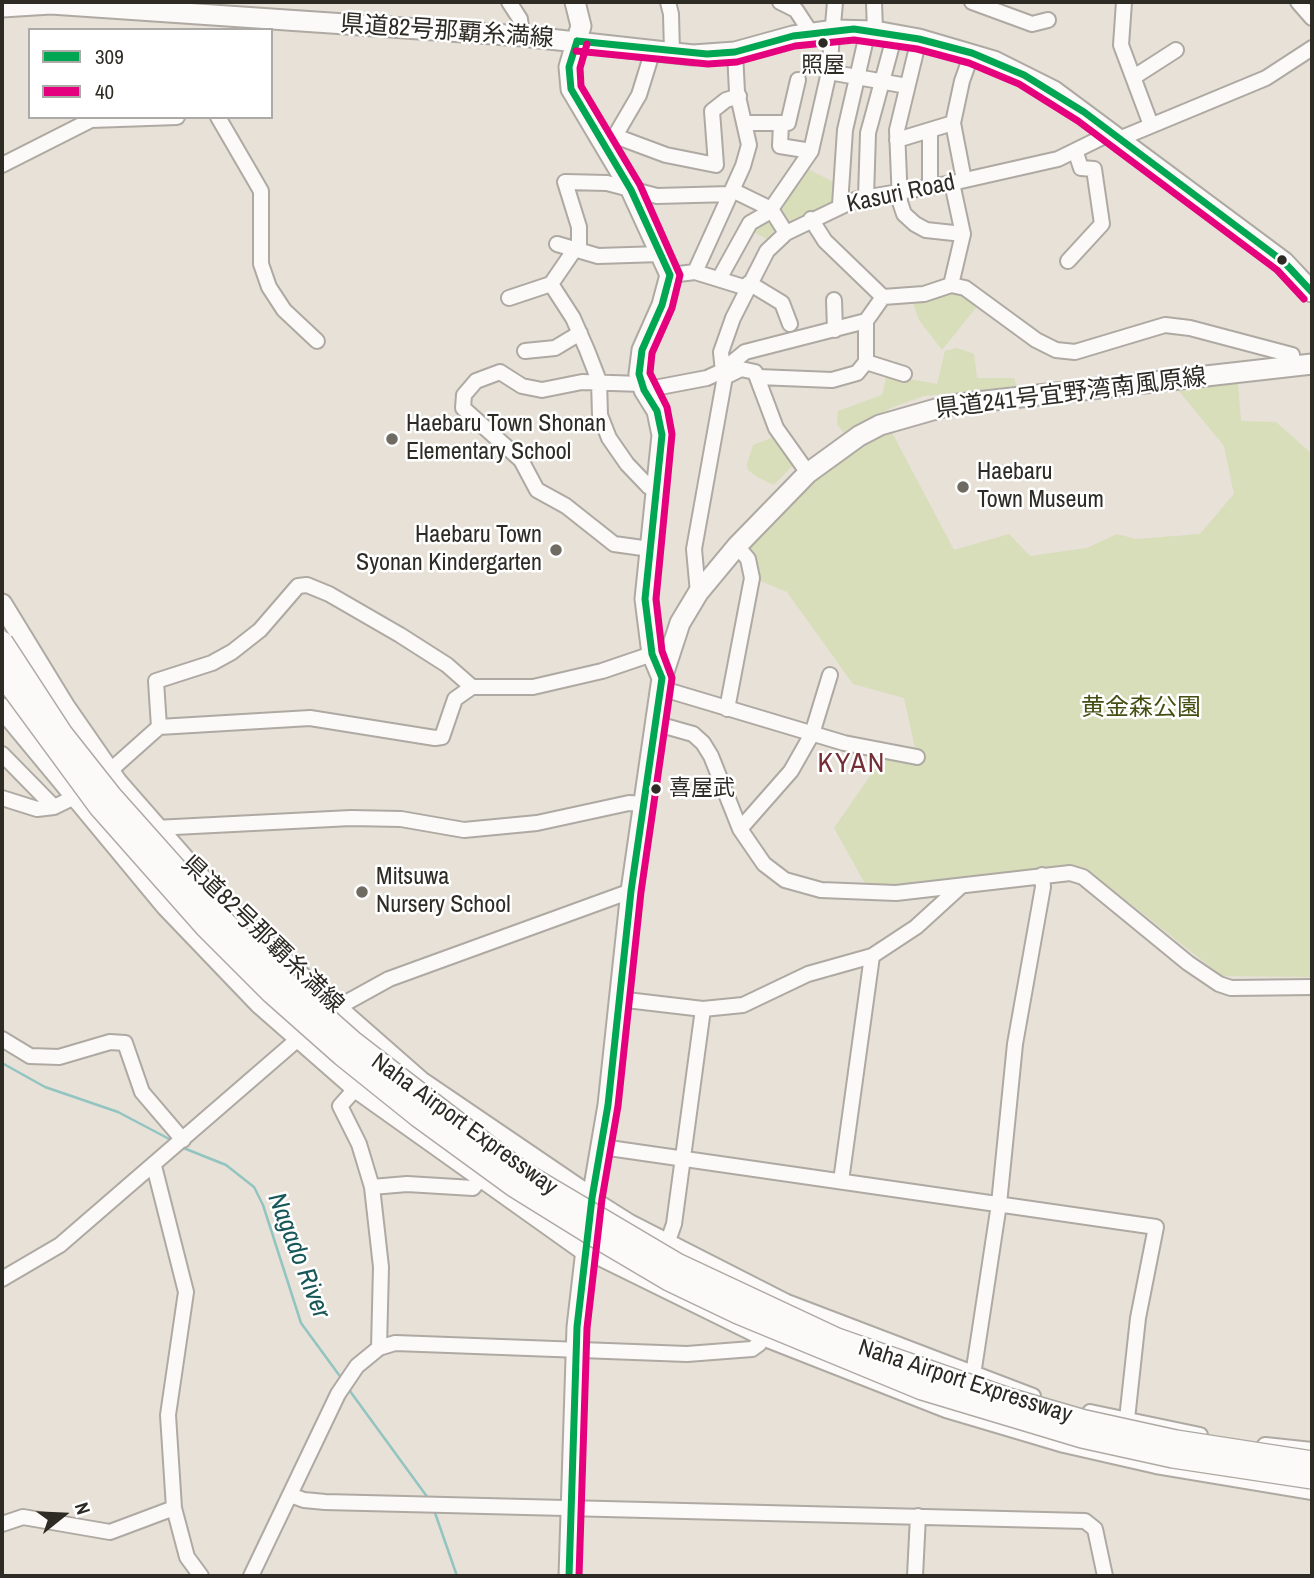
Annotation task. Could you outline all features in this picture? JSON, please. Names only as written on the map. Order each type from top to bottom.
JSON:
[{"type":"highway","name":"Naha Airport Expressway","points":[[2,642],[87,765],[218,915],[283,980],[353,1042],[520,1171],[677,1264],[850,1344],[1009,1399],[1086,1421],[1176,1441],[1312,1462]]},
{"type":"highway","name":"Naha Airport Expressway","points":[[2,674],[49,742],[107,815],[206,926],[272,993],[342,1055],[418,1116],[514,1186],[593,1235],[669,1280],[738,1313],[922,1389],[1095,1440],[1173,1457],[1312,1478]]},
{"type":"main road","points":[[575,2],[581,26],[569,67],[571,89],[609,139],[670,275],[663,305],[642,350],[643,387],[660,422],[645,599],[652,654],[661,683]]},
{"type":"main road","name":"県道82号那覇糸満線","points":[[2,7],[51,4],[270,25],[522,36],[693,55],[735,52],[811,33],[835,30],[872,30],[919,39],[972,53],[1054,91],[1284,262],[1312,292]]},
{"type":"main road","name":"県道241号宜野湾南風原線","points":[[569,1576],[575,1349],[592,1198],[602,1147],[631,891],[661,683],[680,623],[698,593],[737,546],[808,473],[848,443],[880,425],[950,405],[1303,366]]},
{"type":"main road","name":"県道82号那覇糸満線","points":[[2,604],[110,772],[155,828],[222,902],[335,1008],[420,1081],[592,1198]]},
{"type":"main road","name":"県道82号那覇糸満線","points":[[2,708],[166,906],[259,1003],[356,1088],[480,1179],[586,1251]]},
{"type":"street","points":[[509,2],[520,19],[522,36]]},
{"type":"street","points":[[668,2],[671,14],[662,51],[639,95],[609,139],[689,162],[743,166]]},
{"type":"street","points":[[780,2],[800,8],[811,33]]},
{"type":"street","points":[[719,279],[750,223],[771,210],[811,151],[829,72],[835,30],[835,2]]},
{"type":"street","points":[[840,205],[842,149],[857,76],[872,30],[874,2]]},
{"type":"street","points":[[972,2],[1031,24],[1048,19]]},
{"type":"street","points":[[1124,2],[1121,45],[1151,125]]},
{"type":"street","points":[[1298,2],[1312,18]]},
{"type":"street","points":[[866,197],[868,134],[895,34]]},
{"type":"street","points":[[919,39],[897,130],[899,192],[904,214],[915,224],[926,230],[963,234]]},
{"type":"street","name":"Kasuri Road","points":[[698,593],[694,549],[723,375],[721,352],[748,285],[767,251],[786,233],[840,205],[866,197],[930,187],[1076,153],[1266,78],[1312,48]]},
{"type":"street","points":[[1134,77],[1176,50]]},
{"type":"street","points":[[695,272],[743,166],[748,145],[739,96],[735,52]]},
{"type":"street","points":[[951,285],[963,234],[953,123],[962,81],[972,53]]},
{"type":"street","points":[[829,72],[907,86]]},
{"type":"street","points":[[745,123],[788,122],[798,80]]},
{"type":"street","points":[[716,165],[712,111],[726,100],[739,96]]},
{"type":"street","points":[[2,165],[91,120],[120,119]]},
{"type":"street","points":[[219,119],[261,191],[261,264],[269,287],[284,310],[317,341]]},
{"type":"street","points":[[781,123],[780,146],[811,151]]},
{"type":"street","points":[[897,140],[953,123]]},
{"type":"street","points":[[930,130],[930,187]]},
{"type":"street","points":[[1068,261],[1102,224],[1094,169],[1081,168],[1076,153]]},
{"type":"street","points":[[509,298],[551,284],[577,250],[579,227],[565,181],[607,183],[657,196],[731,192],[771,210],[786,233]]},
{"type":"street","points":[[811,219],[825,241],[883,297],[924,294],[951,285],[965,288],[1035,340],[1056,350],[1075,352],[1165,325],[1190,328],[1292,355],[1303,366]]},
{"type":"street","points":[[557,244],[598,256],[661,254]]},
{"type":"street","points":[[670,275],[695,272],[748,285],[782,303],[790,324]]},
{"type":"street","points":[[551,284],[580,333],[598,382],[600,415],[609,438],[627,464],[649,487],[656,487]]},
{"type":"street","points":[[758,377],[845,378],[857,373],[866,362],[866,321],[883,297]]},
{"type":"street","points":[[834,300],[835,330]]},
{"type":"street","points":[[723,375],[745,352],[866,321]]},
{"type":"street","points":[[525,351],[555,348],[580,333]]},
{"type":"street","points":[[866,362],[904,374]]},
{"type":"street","points":[[650,549],[614,544],[566,506],[537,490],[521,460],[463,408],[464,395],[476,381],[500,372],[522,386],[542,390],[598,382],[643,387],[723,375],[747,368],[758,377],[776,428],[808,473]]},
{"type":"street","points":[[727,709],[752,578],[748,559],[737,546]]},
{"type":"street","points":[[159,727],[156,681],[212,663],[232,652],[260,630],[298,586],[307,585],[400,635],[447,665],[472,687]]},
{"type":"street","points":[[2,798],[37,809],[54,807],[75,799],[110,772],[159,727],[310,718],[442,737],[455,699],[472,687],[533,687],[602,671],[652,654]]},
{"type":"street","points":[[740,829],[791,771],[812,734],[830,675]]},
{"type":"street","points":[[661,683],[727,709],[812,734],[917,757]]},
{"type":"street","points":[[654,723],[693,734],[702,743],[711,756],[740,829],[754,851],[774,873],[802,887],[896,893],[1063,872],[1083,877],[1188,963],[1227,988],[1312,987]]},
{"type":"street","points":[[2,754],[54,807]]},
{"type":"street","points":[[155,828],[352,818],[401,819],[464,830],[537,823],[629,803],[644,803]]},
{"type":"street","points":[[973,1375],[999,1203],[1015,1044],[1043,887],[1042,875]]},
{"type":"street","points":[[618,999],[704,1009],[743,1005],[808,974],[872,956],[916,927],[961,886]]},
{"type":"street","points":[[2,1279],[60,1245],[335,1008],[389,979],[631,891]]},
{"type":"street","points":[[841,1181],[872,956]]},
{"type":"street","points":[[668,1241],[674,1224],[704,1009]]},
{"type":"street","points":[[2,1039],[30,1056],[59,1057],[110,1042],[125,1043],[142,1092],[183,1140]]},
{"type":"street","points":[[356,1088],[340,1106],[359,1144],[372,1187],[381,1267],[379,1348]]},
{"type":"street","points":[[602,1147],[1156,1227],[1138,1318],[1127,1419]]},
{"type":"street","points":[[154,1166],[186,1292],[168,1415],[174,1508],[187,1557],[201,1576]]},
{"type":"street","points":[[372,1187],[407,1184],[473,1188],[480,1179]]},
{"type":"street","points":[[592,1198],[668,1241],[787,1302],[973,1375],[1065,1407],[1224,1441],[1312,1450]]},
{"type":"street","points":[[586,1251],[760,1337],[946,1410],[1064,1445],[1181,1471],[1312,1492]]},
{"type":"street","points":[[251,1576],[338,1394],[357,1366],[379,1348],[395,1343],[687,1354],[752,1349],[760,1344],[760,1337]]},
{"type":"street","points":[[290,1495],[304,1500],[325,1502],[1085,1521],[1095,1529],[1105,1576]]},
{"type":"street","points":[[2,1524],[23,1517],[110,1532],[174,1508]]},
{"type":"street","points":[[915,1576],[918,1516]]},
{"type":"green space","points":[[808,169],[837,184],[834,201],[787,223],[778,211],[779,202]]},
{"type":"green space","points":[[767,219],[775,229],[769,240],[749,230]]},
{"type":"green space","points":[[956,292],[979,304],[942,350],[919,320],[913,302]]},
{"type":"green space","points":[[957,348],[974,354],[977,378],[1014,378],[1016,386],[924,396],[893,407],[844,433],[837,424],[838,411],[882,395],[887,375],[937,384],[945,351]]},
{"type":"green space","name":"黄金森公園","points":[[1238,383],[1241,421],[1276,422],[1312,454],[1312,977],[1222,976],[1090,872],[1064,867],[926,885],[868,889],[834,828],[881,760],[917,757],[904,698],[853,684],[787,592],[758,580],[749,545],[813,479],[890,429],[954,550],[1009,534],[1030,556],[1087,548],[1117,534],[1136,539],[1200,534],[1234,494],[1224,446],[1179,391]]},
{"type":"green space","points":[[774,437],[784,447],[793,465],[774,485],[748,470],[747,464],[753,445]]},
{"type":"waterway","name":"Nagado River","points":[[2,1063],[45,1087],[118,1112],[173,1141]]},
{"type":"waterway","name":"Nagado River","points":[[181,1147],[226,1165],[254,1187],[263,1205],[301,1323],[342,1379]]},
{"type":"waterway","name":"Nagado River","points":[[347,1387],[428,1498]]},
{"type":"waterway","name":"Nagado River","points":[[434,1510],[457,1576]]},
{"type":"transit line","name":"309","points":[[577,41],[707,54],[735,52],[793,36],[854,29],[919,39],[972,53],[1024,75],[1084,112],[1284,262],[1312,292]]},
{"type":"transit line","name":"40","points":[[576,51],[708,64],[737,62],[795,46],[854,40],[917,49],[969,63],[1019,84],[1078,121],[1277,270],[1304,299]]},
{"type":"transit line","name":"309","points":[[569,1576],[577,1327],[592,1198],[608,1105],[631,891],[662,678],[652,654],[645,599],[662,435],[657,411],[644,390],[639,374],[642,350],[662,305],[670,275],[631,190],[571,89],[569,67],[577,41]]},
{"type":"transit line","name":"40","points":[[579,1576],[587,1328],[602,1199],[618,1106],[641,892],[672,678],[662,651],[656,599],[672,434],[667,407],[650,373],[652,353],[672,308],[680,275],[640,185],[581,86],[580,68],[587,44]]},
{"type":"place","name":"照屋","points":[[823,43]]},
{"type":"place","name":"Haebaru Town Shonan Elementary School","points":[[392,439]]},
{"type":"place","name":"Haebaru Town Museum","points":[[963,487]]},
{"type":"place","name":"Haebaru Town Syonan Kindergarten","points":[[556,550]]},
{"type":"place","name":"喜屋武","points":[[656,789]]},
{"type":"place","name":"Mitsuwa Nursery School","points":[[362,892]]},
{"type":"district","name":"KYAN","points":[[852,764]]}]
